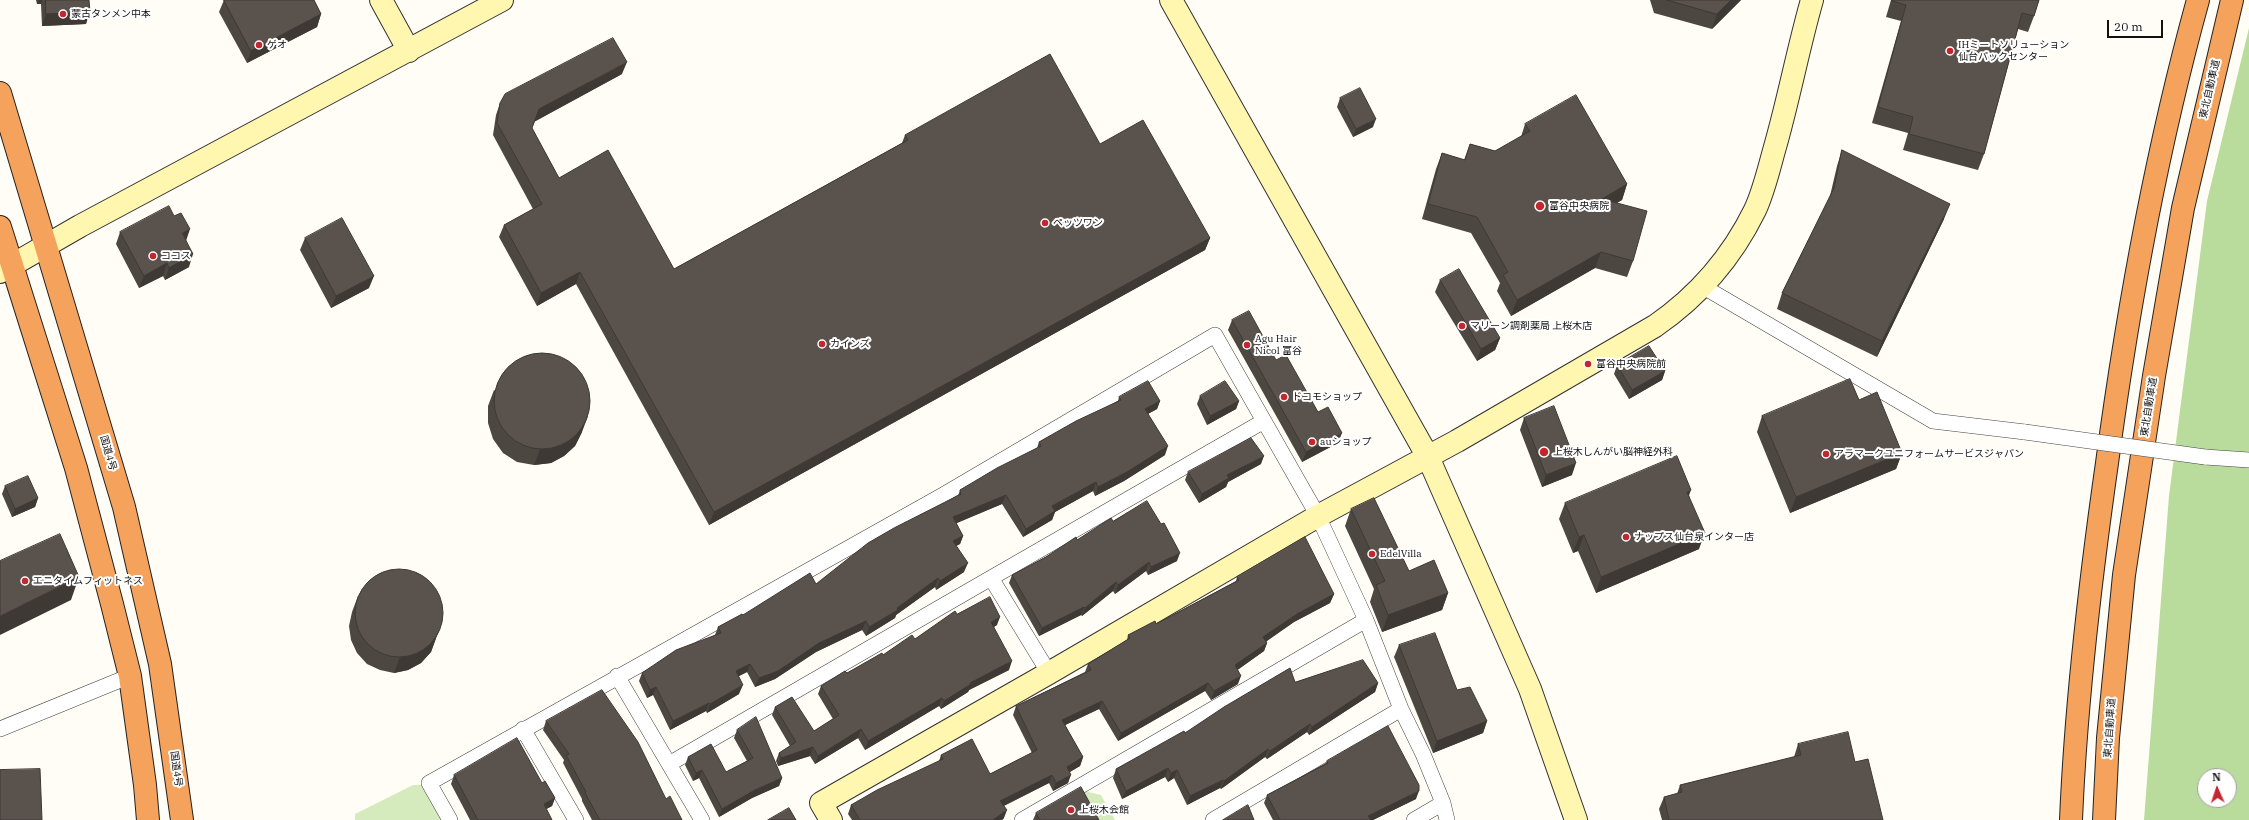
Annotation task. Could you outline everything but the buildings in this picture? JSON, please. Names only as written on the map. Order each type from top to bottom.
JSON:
[{"type":"highway","points":[[2071,820],[2075,734],[2092,570],[2120,368],[2150,200],[2198,0]]},
{"type":"highway","name":"東北自動車道","points":[[2104,820],[2108,738],[2124,575],[2154,376],[2183,208],[2232,0]]},
{"type":"highway","name":"国道4号","points":[[0,93],[122,499],[143,584],[160,664],[182,820]]},
{"type":"highway","points":[[0,227],[6,269],[76,468],[130,676],[145,785],[148,820]]},
{"type":"street","points":[[381,0],[409,51]]},
{"type":"street","points":[[6,269],[502,0]]},
{"type":"street","points":[[1171,0],[1428,457],[1530,689],[1576,820]]},
{"type":"street","points":[[831,820],[821,803],[1049,673],[1318,516],[1428,457],[1655,326],[1678,310],[1702,286],[1732,251],[1755,210],[1780,129],[1812,0]]},
{"type":"street","points":[[1702,286],[1933,421],[2026,432],[2206,457],[2249,460]]},
{"type":"street","points":[[450,820],[429,782],[943,495],[1215,335],[1318,516],[1366,620],[1401,709],[1443,803],[1447,820]]},
{"type":"street","points":[[669,764],[1264,422]]},
{"type":"street","points":[[991,578],[1049,673]]},
{"type":"street","points":[[1022,820],[1366,620]]},
{"type":"street","points":[[0,729],[130,676]]},
{"type":"street","points":[[617,676],[702,820]]},
{"type":"street","points":[[1212,820],[1401,709]]},
{"type":"street","points":[[523,729],[576,820]]},
{"type":"street","points":[[1414,820],[1443,803]]},
{"type":"green space","points":[[2249,28],[2249,820],[2144,820],[2169,496],[2207,201]]},
{"type":"green space","points":[[413,785],[422,785],[442,820],[355,820],[355,814]]},
{"type":"green space","points":[[1084,791],[1101,795],[1115,820],[1033,820]]},
{"type":"place","name":"蒙古タンメン中本","points":[[63,14]]},
{"type":"place","name":"ゲオ","points":[[259,45]]},
{"type":"place","name":"IHミートソリューション 仙台パックセンター","points":[[1950,51]]},
{"type":"place","name":"富谷中央病院","points":[[1540,206]]},
{"type":"place","name":"ペッツワン","points":[[1045,223]]},
{"type":"place","name":"ココス","points":[[153,256]]},
{"type":"place","name":"マリーン調剤薬局 上桜木店","points":[[1462,326]]},
{"type":"place","name":"カインズ","points":[[822,344]]},
{"type":"place","name":"Agu Hair Nicol 富谷","points":[[1247,345]]},
{"type":"place","name":"富谷中央病院前","points":[[1588,364]]},
{"type":"place","name":"ドコモショップ","points":[[1284,397]]},
{"type":"place","name":"auショップ","points":[[1312,442]]},
{"type":"place","name":"上桜木しんがい脳神経外科","points":[[1544,452]]},
{"type":"place","name":"アラマークユニフォームサービスジャパン","points":[[1826,454]]},
{"type":"place","name":"ナップス仙台泉インター店","points":[[1626,537]]},
{"type":"place","name":"EdelVilla","points":[[1372,554]]},
{"type":"place","name":"エニタイムフィットネス","points":[[25,581]]},
{"type":"place","name":"上桜木会館","points":[[1071,810]]}]
